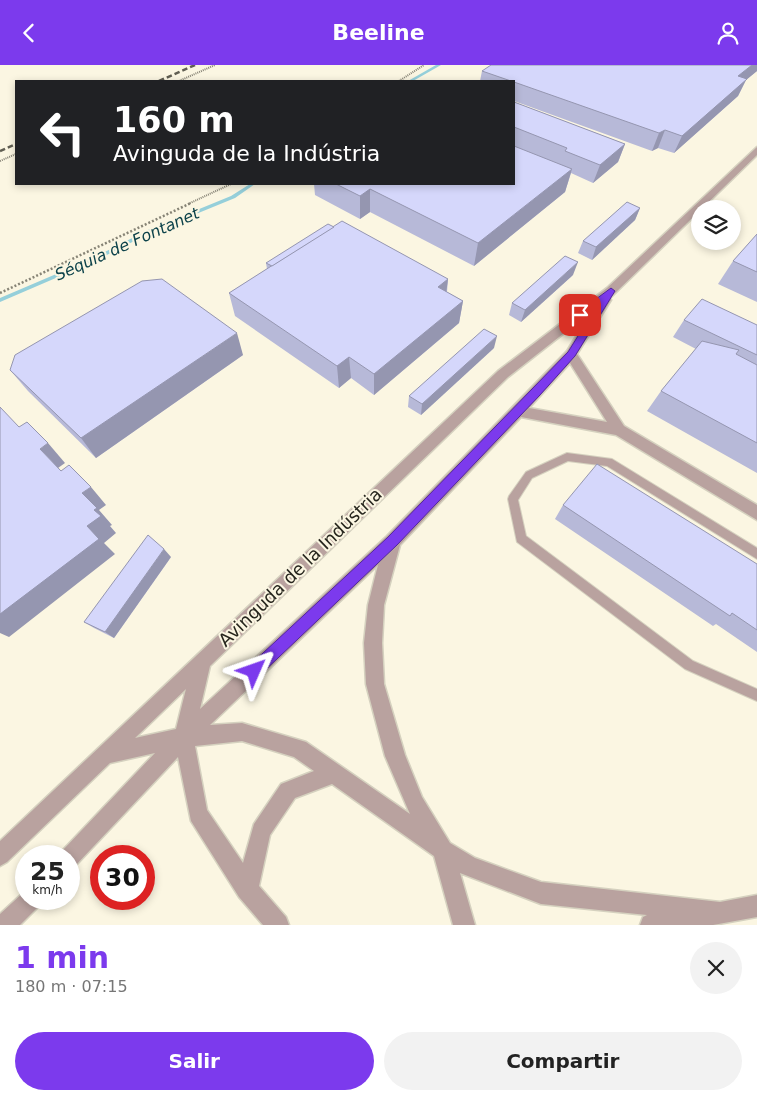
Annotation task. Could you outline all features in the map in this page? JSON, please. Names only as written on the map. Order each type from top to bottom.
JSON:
[{"type":"street","name":"Avinguda de la Indústria","points":[[0,855],[503,374],[611,291],[757,150]]},
{"type":"street","name":"Avinguda de la Indústria","points":[[80,846],[184,737],[393,541],[518,411],[571,354],[611,291]]},
{"type":"street","points":[[571,354],[619,430]]},
{"type":"street","points":[[518,411],[619,430],[757,513]]},
{"type":"street","points":[[393,541],[376,605],[373,643],[375,684],[392,747],[414,804],[443,850],[464,925]]},
{"type":"street","points":[[202,661],[184,737],[198,814],[247,889],[278,925]]},
{"type":"street","points":[[103,756],[184,737],[242,732],[300,749],[332,774],[469,866],[540,893],[718,912]]},
{"type":"street","points":[[247,889],[261,831],[288,791],[332,774]]},
{"type":"street","points":[[651,925],[757,906]]},
{"type":"street","points":[[5,925],[19,910]]},
{"type":"street","points":[[692,925],[718,912]]},
{"type":"lane","points":[[757,554],[609,462],[567,457],[529,475],[513,499],[521,539],[689,665],[757,695]]},
{"type":"path","points":[[181,80],[215,65]]},
{"type":"path","points":[[401,80],[424,65]]},
{"type":"path","points":[[0,161],[15,154]]},
{"type":"path","points":[[0,293],[229,185]]},
{"type":"building","points":[[491,65],[752,65],[738,76],[747,79],[682,136],[665,130],[659,133],[515,82],[515,80],[508,80],[482,71]]},
{"type":"building","points":[[515,102],[625,144],[600,165],[565,151],[567,148],[515,127]]},
{"type":"building","points":[[515,146],[572,169],[478,243],[370,189],[360,196],[338,185],[515,185]]},
{"type":"building","points":[[627,202],[640,208],[596,247],[583,241]]},
{"type":"building","points":[[342,221],[448,279],[438,287],[463,301],[374,374],[349,357],[337,366],[229,293]]},
{"type":"building","points":[[328,224],[334,227],[272,266],[266,263]]},
{"type":"building","points":[[757,234],[757,272],[733,261]]},
{"type":"building","points":[[565,256],[578,262],[525,310],[512,303]]},
{"type":"building","points":[[162,279],[237,333],[81,438],[10,370],[15,355],[142,281]]},
{"type":"building","points":[[702,299],[757,325],[757,355],[684,320]]},
{"type":"building","points":[[484,329],[497,336],[422,404],[409,396]]},
{"type":"building","points":[[702,341],[739,350],[736,354],[757,365],[757,443],[661,391]]},
{"type":"building","points":[[0,407],[19,427],[27,422],[48,443],[40,449],[61,471],[69,465],[91,487],[82,493],[97,508],[94,510],[101,516],[87,526],[99,539],[0,614]]},
{"type":"building","points":[[597,464],[757,564],[757,630],[732,613],[730,616],[563,505]]},
{"type":"building","points":[[148,535],[164,549],[105,632],[84,622]]},
{"type":"waterway","name":"Séquia de Fontanet","points":[[412,80],[439,65]]},
{"type":"waterway","name":"Séquia de Fontanet","points":[[0,300],[91,261],[150,231],[233,197],[251,185]]},
{"type":"railway","points":[[161,80],[195,65]]},
{"type":"railway","points":[[0,151],[15,144]]},
{"type":"route","points":[[254,671],[393,541],[536,392],[571,354],[611,291],[580,315]]}]
